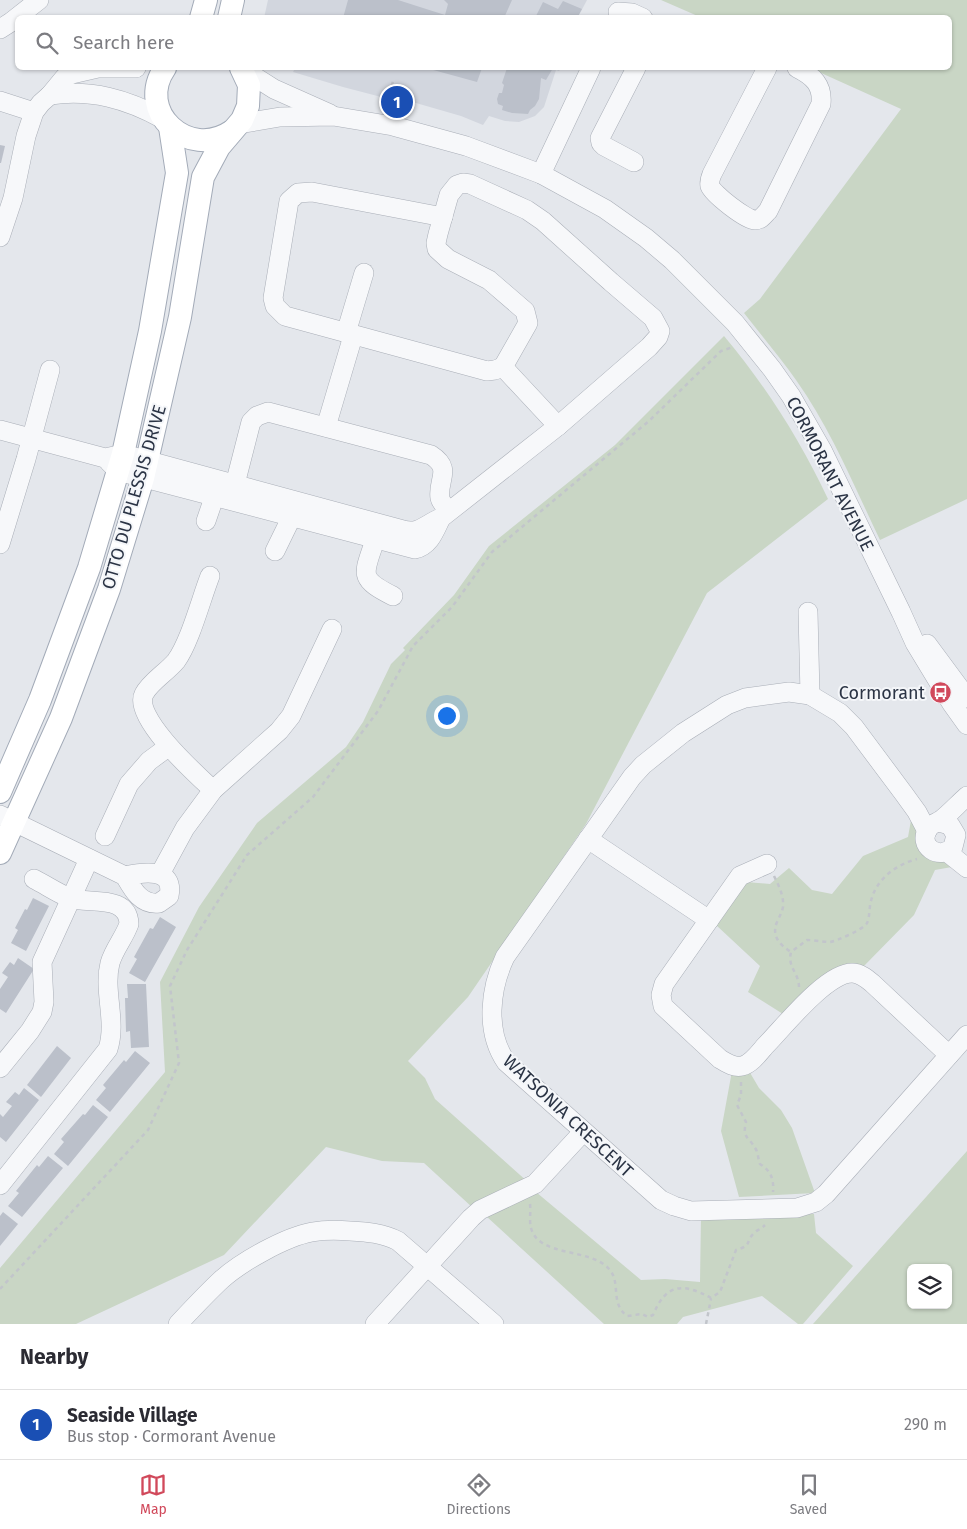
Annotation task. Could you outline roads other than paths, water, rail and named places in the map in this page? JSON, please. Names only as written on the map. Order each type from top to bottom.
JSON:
[{"type":"main road","points":[[202,15],[206,0]]},
{"type":"main road","points":[[230,15],[233,0]]},
{"type":"main road","name":"OTTO DU PLESSIS DRIVE","points":[[0,792],[40,700],[102,527],[115,461],[150,331],[177,173],[167,123],[158,107],[159,79],[165,70]]},
{"type":"main road","name":"OTTO DU PLESSIS DRIVE","points":[[0,854],[7,818],[50,746],[109,588],[145,470],[180,317],[203,177],[211,160],[236,128],[248,108],[250,95],[247,80],[242,70]]},
{"type":"main road","points":[[167,123],[185,138],[198,141],[217,139],[236,128]]},
{"type":"street","points":[[21,15],[39,0]]},
{"type":"street","points":[[619,10],[635,15]]},
{"type":"street","points":[[0,29],[15,19]]},
{"type":"street","points":[[0,237],[13,198],[26,136],[34,112],[64,78],[87,70]]},
{"type":"street","name":"CORMORANT AVENUE","points":[[244,70],[274,89],[333,116]]},
{"type":"street","points":[[541,174],[590,70]]},
{"type":"street","points":[[634,162],[604,146],[600,138],[635,70]]},
{"type":"street","points":[[766,70],[709,183],[711,189],[720,197],[750,219],[756,220],[762,218],[768,211],[821,104],[822,95],[820,87],[815,79],[800,70]]},
{"type":"street","points":[[50,95],[74,92],[117,98],[146,110],[167,123]]},
{"type":"street","points":[[0,101],[34,112]]},
{"type":"street","name":"CORMORANT AVENUE","points":[[236,128],[280,118],[333,116],[384,124],[466,146],[541,174],[605,209],[646,238],[672,260],[735,323],[772,369],[809,426],[912,637],[932,672],[967,725]]},
{"type":"street","points":[[0,430],[295,510],[412,532],[418,530],[445,514],[558,426],[649,347],[658,338],[660,331],[653,318],[543,221],[527,210],[470,184],[463,183],[453,188],[449,195],[436,243],[441,254],[489,280],[520,306],[528,316],[528,323],[503,367],[487,370],[349,334],[285,316],[275,306],[273,298],[289,201],[298,193],[312,192],[443,217]]},
{"type":"street","points":[[326,427],[364,273]]},
{"type":"street","points":[[503,367],[558,426]]},
{"type":"street","points":[[0,544],[50,370]]},
{"type":"street","points":[[206,520],[225,491],[251,422],[257,416],[268,412],[431,456],[436,458],[441,464],[444,475],[440,498],[445,514],[430,540],[421,548],[415,550],[375,540],[295,510]]},
{"type":"street","points":[[275,552],[295,510]]},
{"type":"street","points":[[375,540],[365,573],[373,585],[393,596]]},
{"type":"street","points":[[210,576],[185,643],[176,660],[144,694],[143,702],[145,710],[168,747],[213,790]]},
{"type":"street","points":[[808,612],[810,694]]},
{"type":"street","name":"CORMORANT AVENUE","points":[[901,612],[924,638],[967,698]]},
{"type":"street","points":[[160,874],[185,828],[213,790],[279,731],[291,716],[332,629]]},
{"type":"street","name":"WATSONIA CRESCENT","points":[[966,868],[947,834],[917,812],[854,727],[840,713],[810,694],[789,692],[745,698],[727,705],[683,733],[643,765],[632,777],[505,957],[496,979],[492,1008],[494,1038],[498,1050],[506,1062],[661,1200],[691,1211],[797,1208],[807,1206],[826,1194],[967,1035]]},
{"type":"street","points":[[105,836],[129,784],[149,761],[168,747]]},
{"type":"street","points":[[947,834],[967,796]]},
{"type":"street","points":[[7,818],[122,875],[146,902],[152,904],[159,903],[169,896],[170,890],[166,878],[160,874],[146,872],[122,875]]},
{"type":"street","points":[[588,839],[709,920]]},
{"type":"street","points":[[0,1068],[30,1031],[42,1012],[44,1002],[42,962],[89,859]]},
{"type":"street","points":[[766,864],[740,876],[664,984],[661,995],[664,1006],[720,1059],[731,1065],[742,1066],[753,1059],[804,1004],[826,984],[840,976],[852,973],[861,975],[872,983],[949,1055]]},
{"type":"street","points":[[107,902],[122,875]]},
{"type":"street","points":[[0,1185],[108,1049],[112,1038],[110,963],[129,924],[129,919],[125,912],[118,906],[107,902],[71,898],[34,878]]},
{"type":"street","points":[[375,1324],[480,1210],[528,1188],[541,1179],[583,1132]]},
{"type":"street","points":[[178,1324],[231,1271],[277,1245],[291,1238],[312,1232],[346,1231],[389,1236],[409,1249],[494,1324]]},
{"type":"place","name":"Seaside Village","points":[[397,102]]},
{"type":"place","name":"Cormorant","points":[[941,693]]}]
